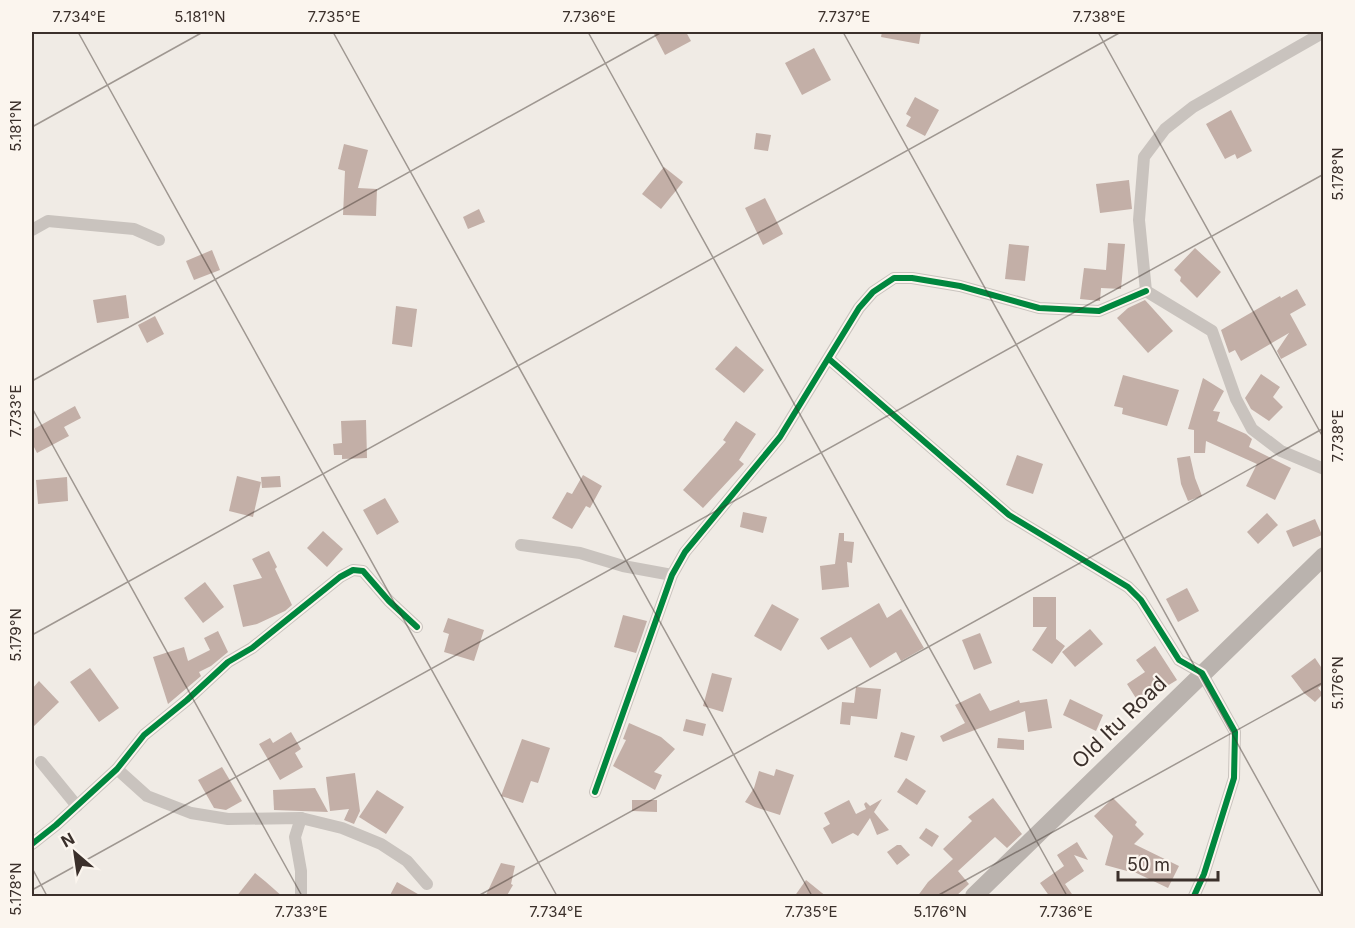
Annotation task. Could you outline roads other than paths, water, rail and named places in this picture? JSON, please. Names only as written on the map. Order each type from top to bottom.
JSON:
[{"type":"street","points":[[1146,291],[1139,220],[1144,157],[1165,129],[1193,107],[1323,32]]},
{"type":"street","points":[[32,230],[48,221],[134,230],[159,240]]},
{"type":"street","points":[[595,792],[672,575],[685,552],[780,437],[859,309],[873,292],[894,279],[912,279],[960,286],[1039,308],[1100,311],[1146,291]]},
{"type":"street","points":[[1146,291],[1212,330],[1236,399],[1252,429],[1281,451],[1323,470]]},
{"type":"street","points":[[829,359],[1009,515],[1128,587],[1141,600],[1179,660],[1202,673],[1234,732],[1234,778],[1204,874],[1194,897]]},
{"type":"street","points":[[521,545],[580,553],[623,566],[672,575]]},
{"type":"street","name":"Old Itu Road","points":[[974,897],[1323,556]]},
{"type":"street","points":[[32,844],[117,769],[144,735],[228,662],[252,648],[340,577],[353,570],[363,571],[389,601],[417,627]]},
{"type":"street","points":[[42,762],[77,806]]},
{"type":"street","points":[[117,769],[147,796],[191,813],[228,819],[302,818],[342,828],[381,844],[407,861],[427,884]]},
{"type":"street","points":[[301,897],[301,872],[295,837],[302,818]]}]
